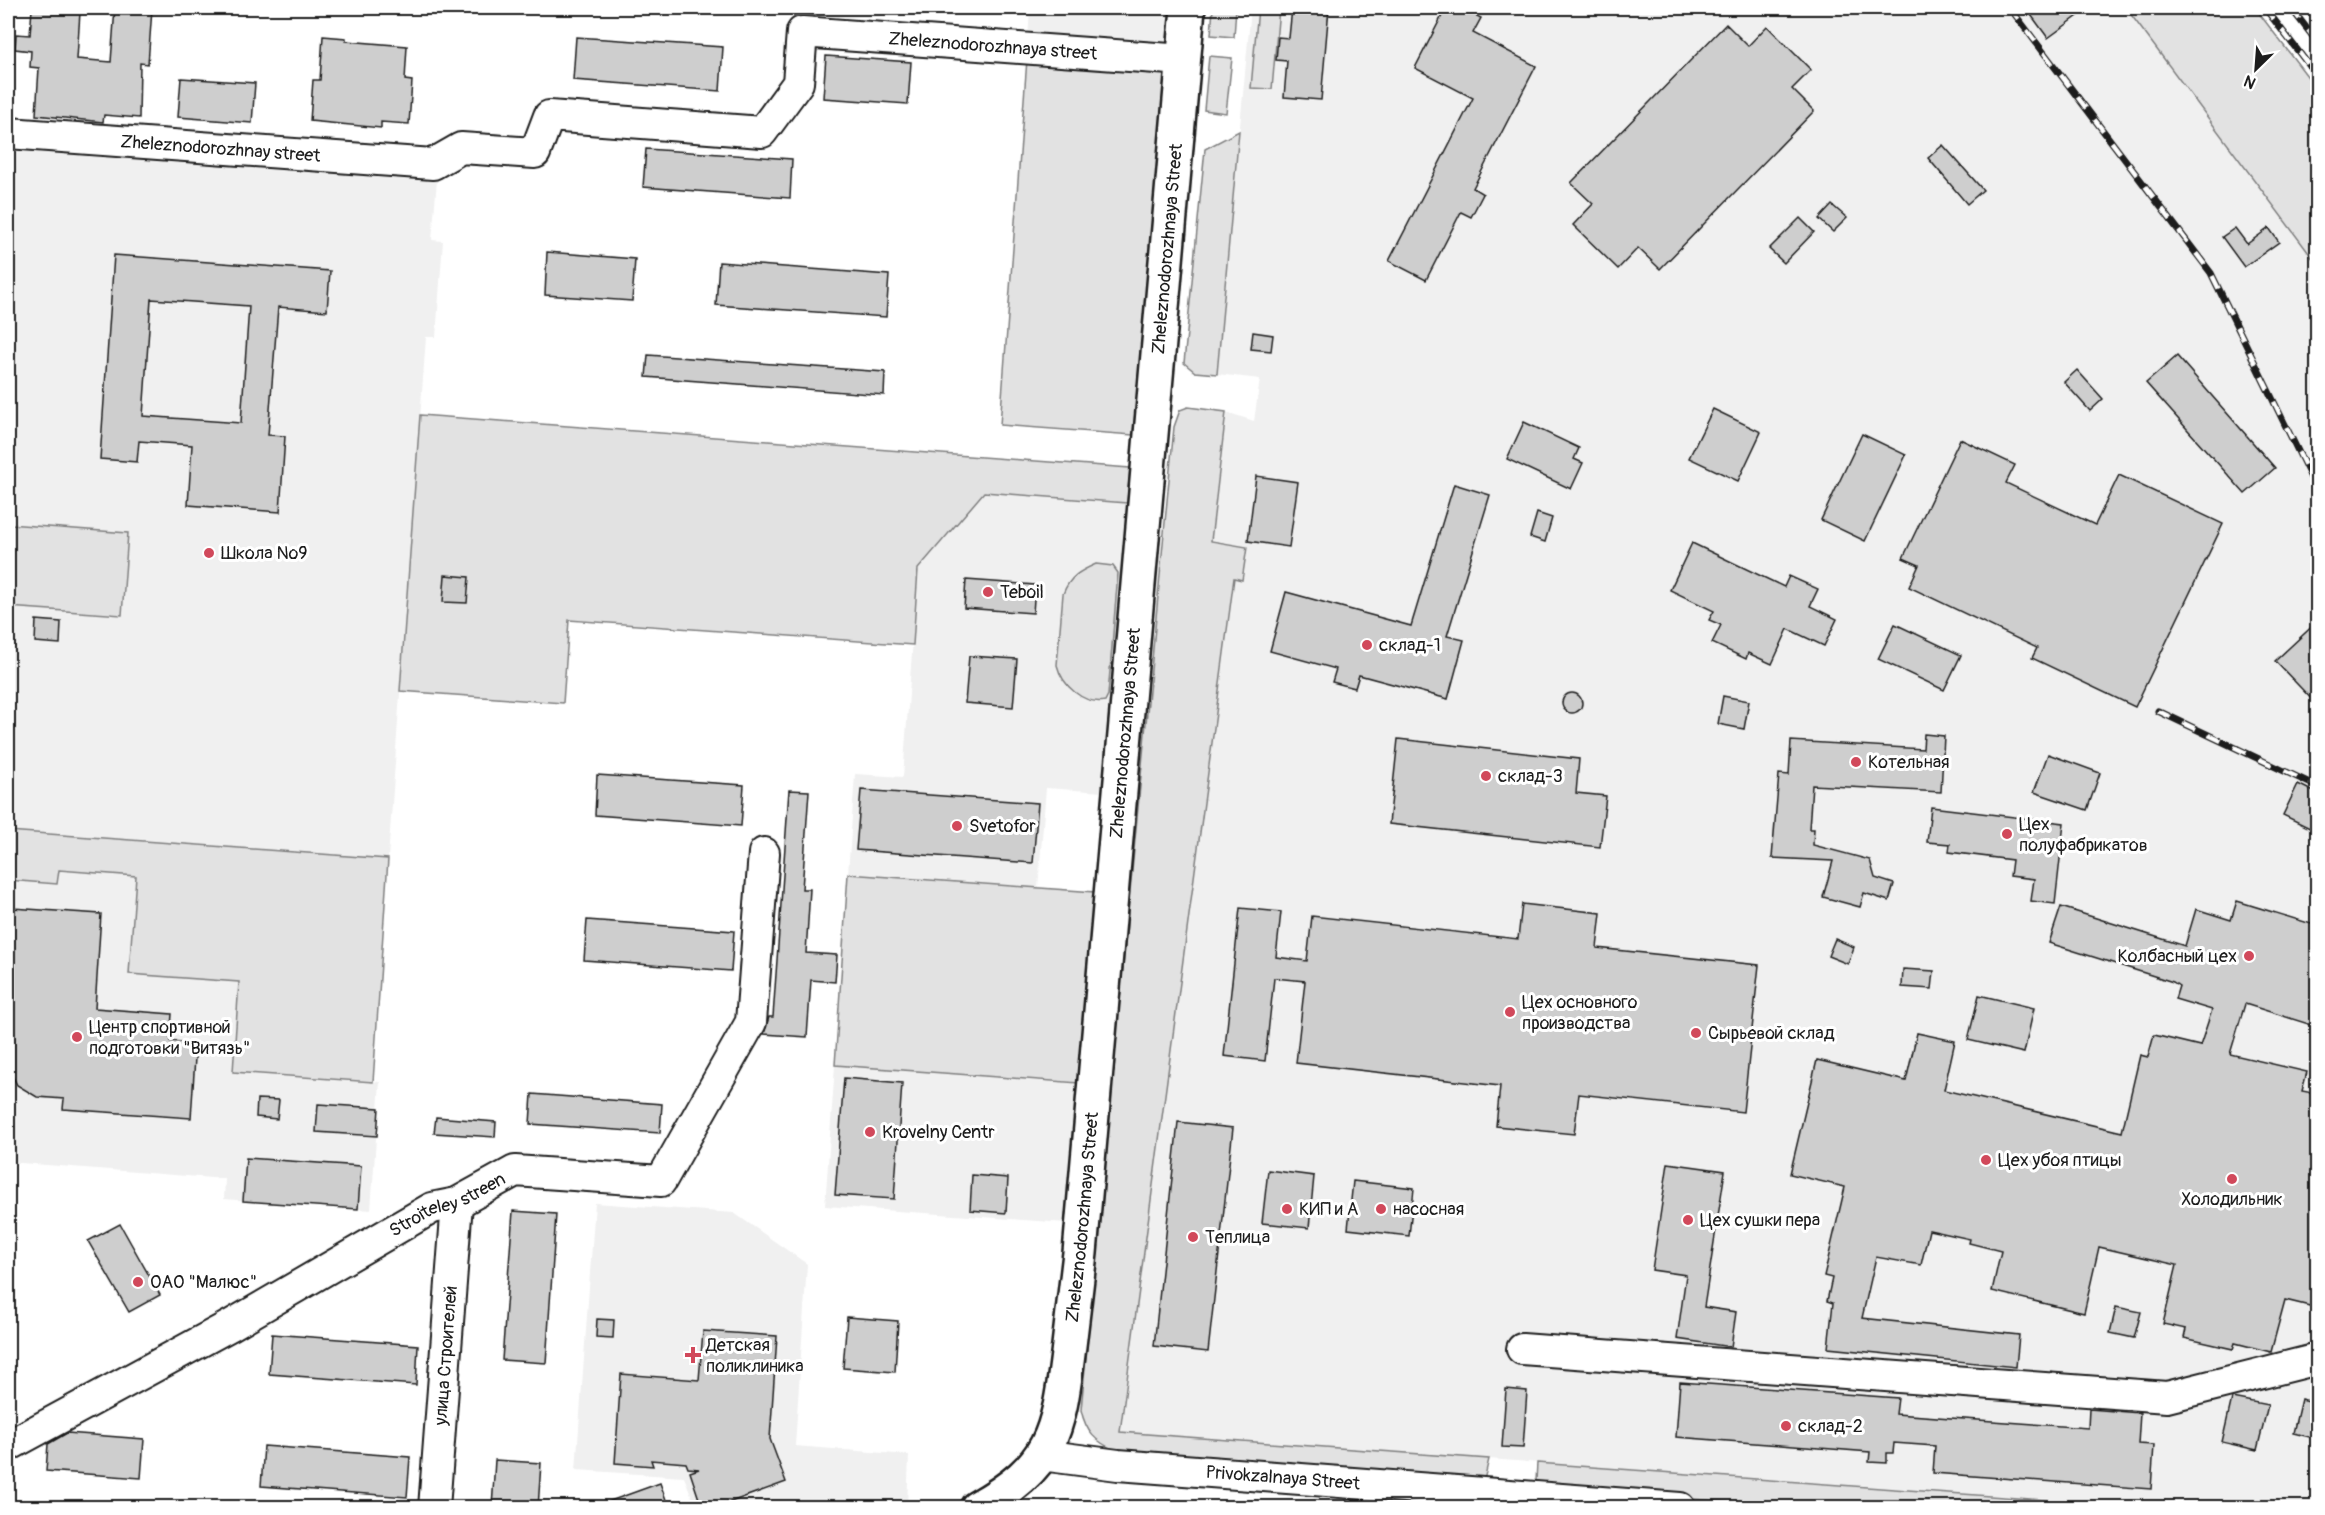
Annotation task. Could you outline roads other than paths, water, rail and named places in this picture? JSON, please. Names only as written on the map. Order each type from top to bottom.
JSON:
[{"type":"main road","name":"Zheleznodorozhnaya Street","points":[[1041,1455],[1053,1435],[1062,1404],[1080,1253],[1188,8]]},
{"type":"main road","points":[[977,1508],[1012,1486],[1041,1455]]},
{"type":"street","name":"Zheleznodorozhnaya street","points":[[433,164],[461,148],[535,153],[549,116],[762,132],[798,83],[802,32],[1184,60]]},
{"type":"street","name":"Zheleznodorozhnay street","points":[[8,133],[433,164]]},
{"type":"street","name":"Stroiteley streen","points":[[8,1446],[231,1325],[432,1208],[457,1203],[515,1170],[660,1181],[752,1022],[764,853]]},
{"type":"street","name":"улица Строителей","points":[[434,1508],[457,1203]]},
{"type":"street","points":[[1522,1349],[2167,1397],[2318,1359]]},
{"type":"street","name":"Privokzalnaya Street","points":[[1041,1455],[1118,1465],[1680,1508]]},
{"type":"railway","points":[[2010,8],[2211,273],[2318,492]]},
{"type":"railway","points":[[2265,8],[2318,77]]},
{"type":"railway","points":[[2291,8],[2318,43]]},
{"type":"railway","points":[[2158,711],[2318,787]]},
{"type":"place","name":"Школа №9","points":[[209,553]]},
{"type":"place","name":"Teboil","points":[[988,592]]},
{"type":"place","name":"склад-1","points":[[1367,645]]},
{"type":"place","name":"Котельная","points":[[1856,762]]},
{"type":"place","name":"склад-3","points":[[1486,776]]},
{"type":"place","name":"Svetofor","points":[[957,826]]},
{"type":"place","name":"Цех полуфабрикатов","points":[[2007,834]]},
{"type":"place","name":"Колбасный цех","points":[[2249,956]]},
{"type":"place","name":"Цех основного производства","points":[[1510,1012]]},
{"type":"place","name":"Сырьевой склад","points":[[1696,1033]]},
{"type":"place","name":"Центр спортивной подготовки \"Витязь\"","points":[[77,1037]]},
{"type":"place","name":"Krovelny Centr","points":[[870,1132]]},
{"type":"place","name":"Цех убоя птицы","points":[[1986,1160]]},
{"type":"place","name":"Холодильник","points":[[2232,1179]]},
{"type":"place","name":"КИП и А","points":[[1287,1209]]},
{"type":"place","name":"насосная","points":[[1381,1209]]},
{"type":"place","name":"Цех сушки пера","points":[[1688,1220]]},
{"type":"place","name":"Теплица","points":[[1193,1237]]},
{"type":"place","name":"ОАО \"Малюс\"","points":[[138,1282]]},
{"type":"place","name":"Детская поликлиника","points":[[693,1355]]},
{"type":"place","name":"склад-2","points":[[1786,1426]]}]
